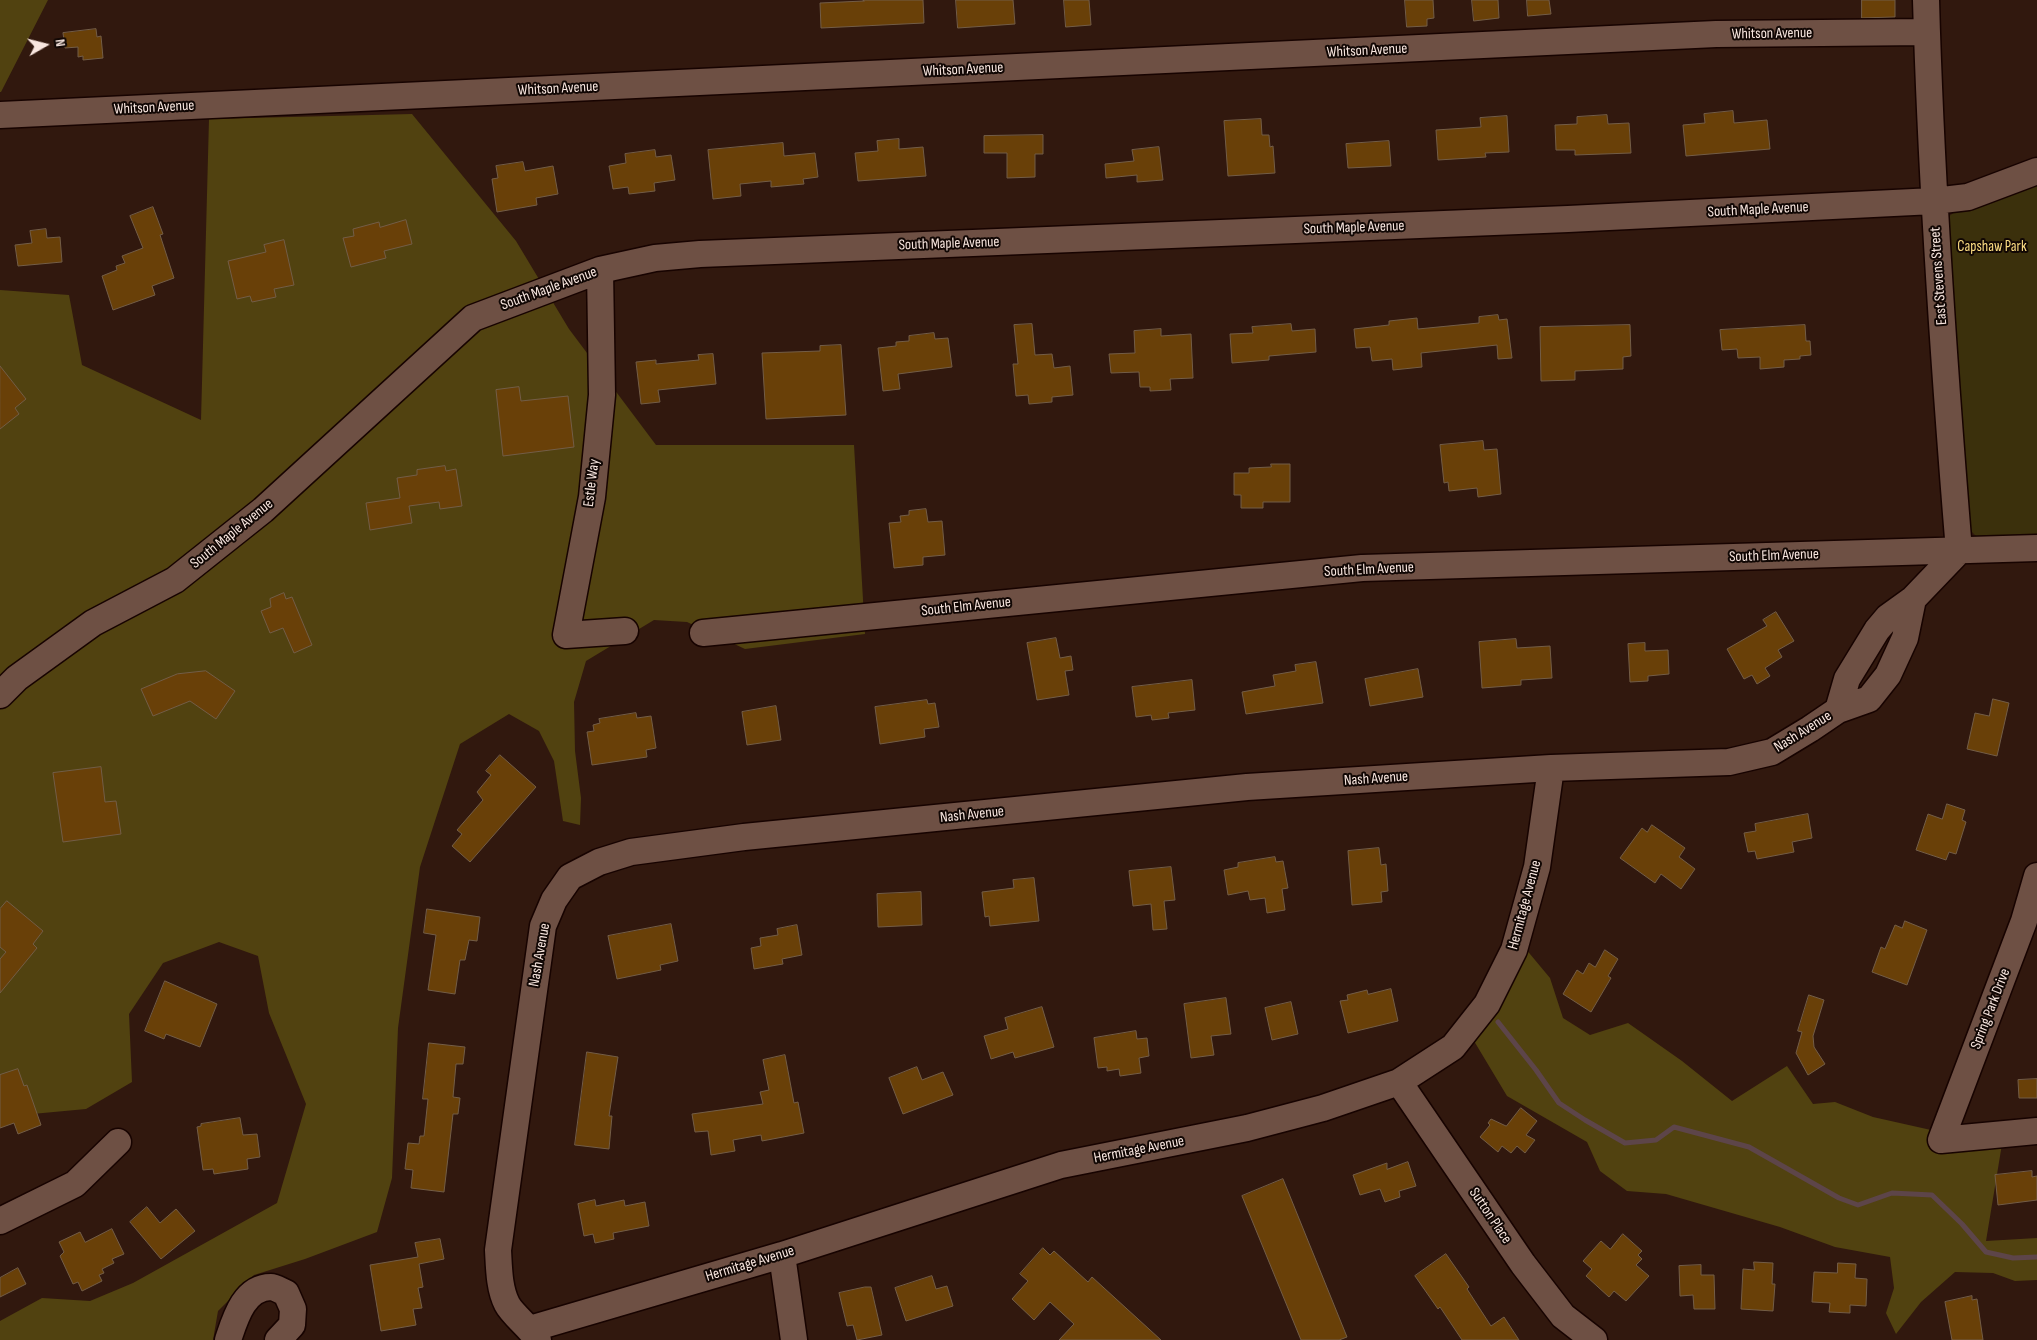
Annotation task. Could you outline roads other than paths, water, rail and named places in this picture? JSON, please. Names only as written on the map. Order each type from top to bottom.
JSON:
[{"type":"street","name":"East Stevens Street","points":[[1930,1],[1926,32],[1934,201],[1959,551]]},
{"type":"street","name":"Whitson Avenue","points":[[0,115],[1716,34],[1926,32]]},
{"type":"street","name":"South Maple Avenue","points":[[0,695],[17,678],[94,623],[175,580],[263,510],[472,318],[600,270],[655,258],[700,254],[1568,219],[1934,201],[1968,197],[2037,171]]},
{"type":"street","name":"Estle Way","points":[[600,270],[602,395],[592,497],[566,635],[625,631]]},
{"type":"street","name":"South Elm Avenue","points":[[703,633],[1362,568],[2037,548]]},
{"type":"street","name":"Nash Avenue","points":[[534,1334],[508,1306],[499,1277],[498,1250],[543,926],[554,900],[570,877],[599,862],[631,852],[744,837],[1247,787],[1551,768],[1729,762],[1772,752],[1838,710],[1869,699],[1888,676],[1905,638],[1913,599],[1959,551]]},
{"type":"street","name":"Hermitage Avenue","points":[[534,1334],[1061,1165],[1247,1128],[1323,1108],[1399,1082],[1453,1047],[1487,1004],[1510,958],[1537,867],[1551,768]]},
{"type":"street","name":"Spring Park Drive","points":[[2037,876],[2024,920],[1941,1140],[2037,1131]]},
{"type":"street","name":"Sutton Place","points":[[1399,1082],[1523,1264],[1563,1316],[1594,1340]]},
{"type":"street","points":[[0,1221],[75,1184],[118,1142]]},
{"type":"street","points":[[782,1255],[794,1340]]},
{"type":"street","points":[[228,1340],[242,1306],[254,1292],[272,1287],[286,1293],[293,1309],[292,1325],[278,1340]]},
{"type":"waterway","points":[[1498,1022],[1559,1103],[1625,1143],[1656,1140],[1674,1127],[1749,1147],[1839,1198],[1858,1205],[1892,1193],[1932,1195],[1962,1224],[1986,1252],[2013,1258],[2037,1257]]},
{"type":"park label","name":"Capshaw Park","points":[[1992,247]]}]
